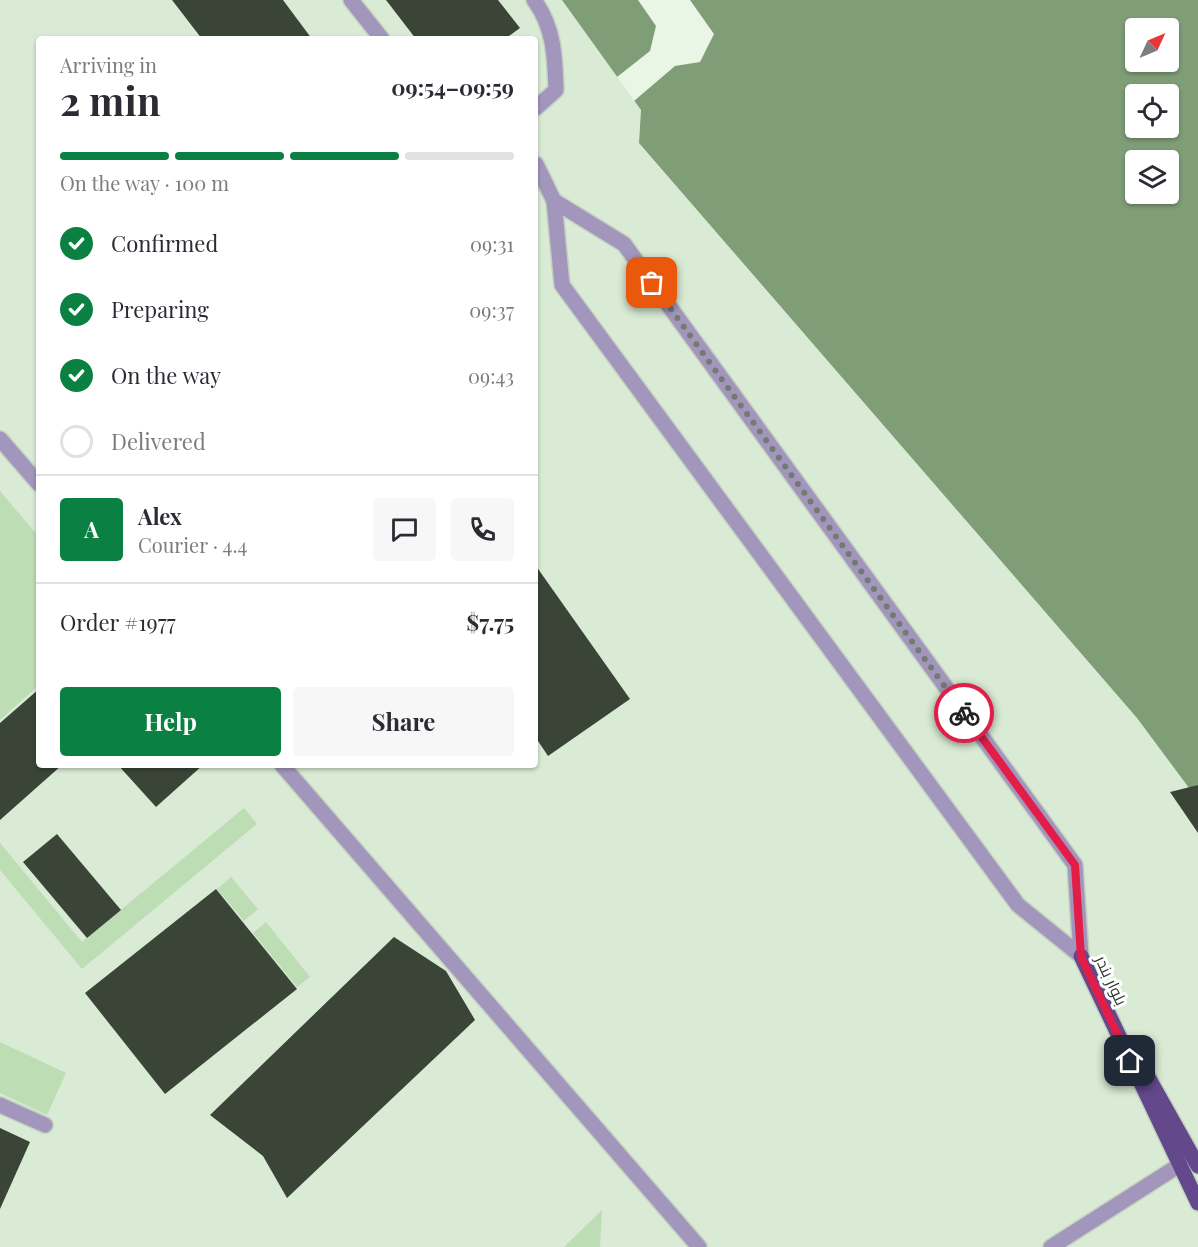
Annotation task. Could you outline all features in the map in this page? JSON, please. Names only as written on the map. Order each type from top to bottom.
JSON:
[{"type":"main road","name":"بلوار بندر","points":[[1081,957],[1178,1166],[1198,1203]]},
{"type":"main road","name":"بلوار بندر","points":[[1081,957],[1198,1166]]},
{"type":"lane","points":[[351,0],[380,36]]},
{"type":"lane","points":[[534,0],[542,12],[554,44],[556,90],[538,106]]},
{"type":"lane","points":[[538,168],[554,201],[562,285],[1018,905],[1081,957]]},
{"type":"lane","points":[[538,192],[624,244],[1075,865],[1081,957]]},
{"type":"lane","points":[[0,439],[36,481]]},
{"type":"lane","points":[[285,768],[699,1247]]},
{"type":"lane","points":[[0,1105],[45,1125]]},
{"type":"lane","points":[[1051,1247],[1178,1166]]},
{"type":"shaded area","points":[[0,0],[562,0],[641,110],[639,143],[1137,718],[1189,788],[1171,793],[1198,833],[1198,1247],[0,1247]]},
{"type":"shaded area","points":[[562,0],[1198,0],[1198,785],[1189,788],[1137,718],[639,143],[641,110]]},
{"type":"shaded area","points":[[0,491],[36,533],[36,688],[0,720]]},
{"type":"shaded area","points":[[244,808],[257,824],[82,969],[0,870],[0,843],[82,942]]},
{"type":"shaded area","points":[[231,877],[258,909],[244,921],[217,889]]},
{"type":"shaded area","points":[[266,922],[310,977],[297,987],[253,933]]},
{"type":"shaded area","points":[[0,1042],[66,1073],[47,1115],[0,1093]]},
{"type":"shaded area","points":[[602,1210],[600,1247],[564,1247]]},
{"type":"pier","points":[[638,0],[690,0],[714,34],[700,62],[675,66],[634,101],[617,77],[650,51],[656,26]]},
{"type":"building","points":[[172,0],[283,0],[310,36],[200,36]]},
{"type":"building","points":[[386,0],[498,0],[520,28],[509,36],[414,36]]},
{"type":"building","points":[[538,569],[630,699],[548,756],[538,741]]},
{"type":"building","points":[[36,692],[36,768],[59,768],[0,820],[0,723]]},
{"type":"building","points":[[121,768],[200,768],[156,807]]},
{"type":"building","points":[[1198,785],[1198,833],[1170,792]]},
{"type":"building","points":[[57,834],[121,910],[87,938],[23,862]]},
{"type":"building","points":[[216,889],[297,989],[165,1094],[85,993]]},
{"type":"building","points":[[394,937],[446,971],[475,1020],[287,1198],[263,1156],[210,1115]]},
{"type":"building","points":[[0,1128],[30,1142],[0,1209]]},
{"type":"way so far","points":[[652,283],[964,713]]},
{"type":"route","points":[[964,713],[1075,865],[1081,957],[1130,1061]]}]
